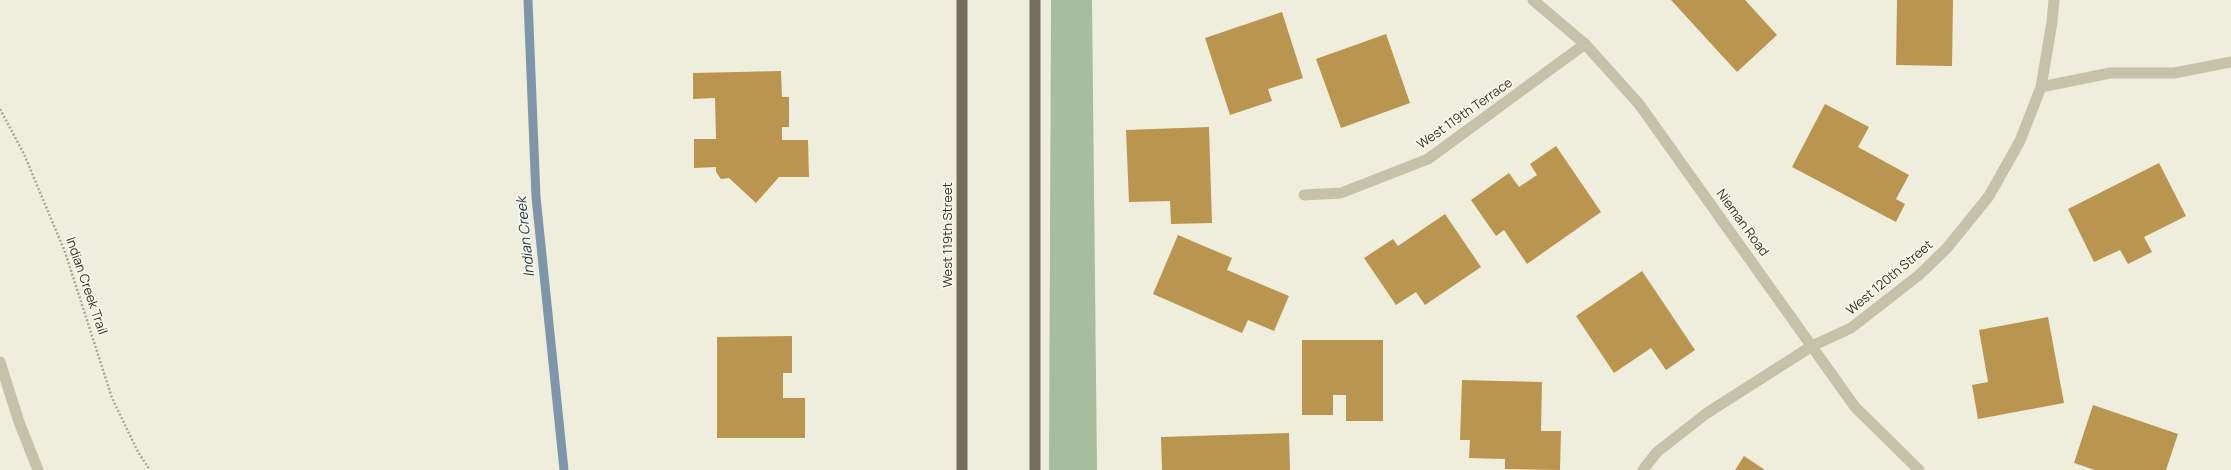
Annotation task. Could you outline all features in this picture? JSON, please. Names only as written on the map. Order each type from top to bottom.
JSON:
[{"type":"main road","name":"West 119th Street","points":[[962,0],[962,470]]},
{"type":"main road","points":[[1034,470],[1035,0]]},
{"type":"street","name":"Nieman Road","points":[[1533,0],[1585,44],[1639,104],[1854,407],[1919,470]]},
{"type":"street","name":"West 120th Street","points":[[1643,470],[1657,452],[1707,413],[1812,346],[1851,328],[1919,275],[1948,248],[1990,196],[2020,141],[2041,87],[2052,22],[2054,0]]},
{"type":"street","name":"West 119th Terrace","points":[[1304,195],[1341,193],[1428,159],[1585,44]]},
{"type":"street","points":[[2041,87],[2110,73],[2174,73],[2231,62]]},
{"type":"street","points":[[0,362],[19,422],[38,470]]},
{"type":"path","name":"Indian Creek Trail","points":[[0,109],[24,154],[65,252],[112,398],[138,452],[150,470]]},
{"type":"green space","points":[[1051,0],[1092,0],[1097,470],[1049,470]]},
{"type":"building","points":[[1671,0],[1745,0],[1777,35],[1737,72]]},
{"type":"building","points":[[1897,0],[1953,0],[1952,66],[1896,65]]},
{"type":"building","points":[[1282,12],[1303,78],[1268,89],[1272,101],[1230,115],[1205,38]]},
{"type":"building","points":[[1386,34],[1410,103],[1341,128],[1316,59]]},
{"type":"building","points":[[781,71],[782,97],[789,97],[789,127],[782,127],[782,140],[808,140],[809,177],[779,177],[756,203],[729,178],[721,179],[716,172],[716,167],[694,168],[694,139],[716,139],[715,98],[693,99],[693,73]]},
{"type":"building","points":[[1825,104],[1869,127],[1858,147],[1909,175],[1896,199],[1905,204],[1896,222],[1792,167]]},
{"type":"building","points":[[1209,127],[1212,223],[1171,224],[1170,201],[1129,202],[1126,130]]},
{"type":"building","points":[[1556,146],[1601,212],[1527,264],[1504,230],[1496,236],[1471,200],[1509,173],[1519,187],[1537,175],[1530,164]]},
{"type":"building","points":[[2159,163],[2186,216],[2144,237],[2152,252],[2128,264],[2120,250],[2094,262],[2068,209]]},
{"type":"building","points":[[1445,214],[1481,267],[1425,305],[1416,292],[1396,305],[1364,258],[1393,239],[1398,246]]},
{"type":"building","points":[[1178,235],[1232,258],[1227,270],[1289,296],[1274,331],[1248,320],[1242,333],[1153,294]]},
{"type":"building","points":[[1642,271],[1695,350],[1666,370],[1651,348],[1614,373],[1576,316]]},
{"type":"building","points":[[2048,317],[2064,403],[1978,419],[1972,385],[1988,382],[1979,330]]},
{"type":"building","points":[[792,336],[792,373],[783,373],[783,398],[805,398],[805,438],[717,438],[717,337]]},
{"type":"building","points":[[1302,340],[1383,340],[1383,421],[1346,421],[1346,395],[1333,395],[1333,415],[1302,415]]},
{"type":"building","points":[[1462,380],[1542,382],[1541,431],[1561,431],[1560,470],[1505,469],[1505,459],[1469,458],[1470,440],[1460,440]]},
{"type":"building","points":[[2093,405],[2178,434],[2166,470],[2095,470],[2074,463]]},
{"type":"building","points":[[1289,433],[1290,470],[1162,470],[1161,437]]},
{"type":"building","points":[[1744,456],[1765,470],[1735,470]]},
{"type":"waterway","name":"Indian Creek","points":[[528,0],[536,197],[564,470]]}]
